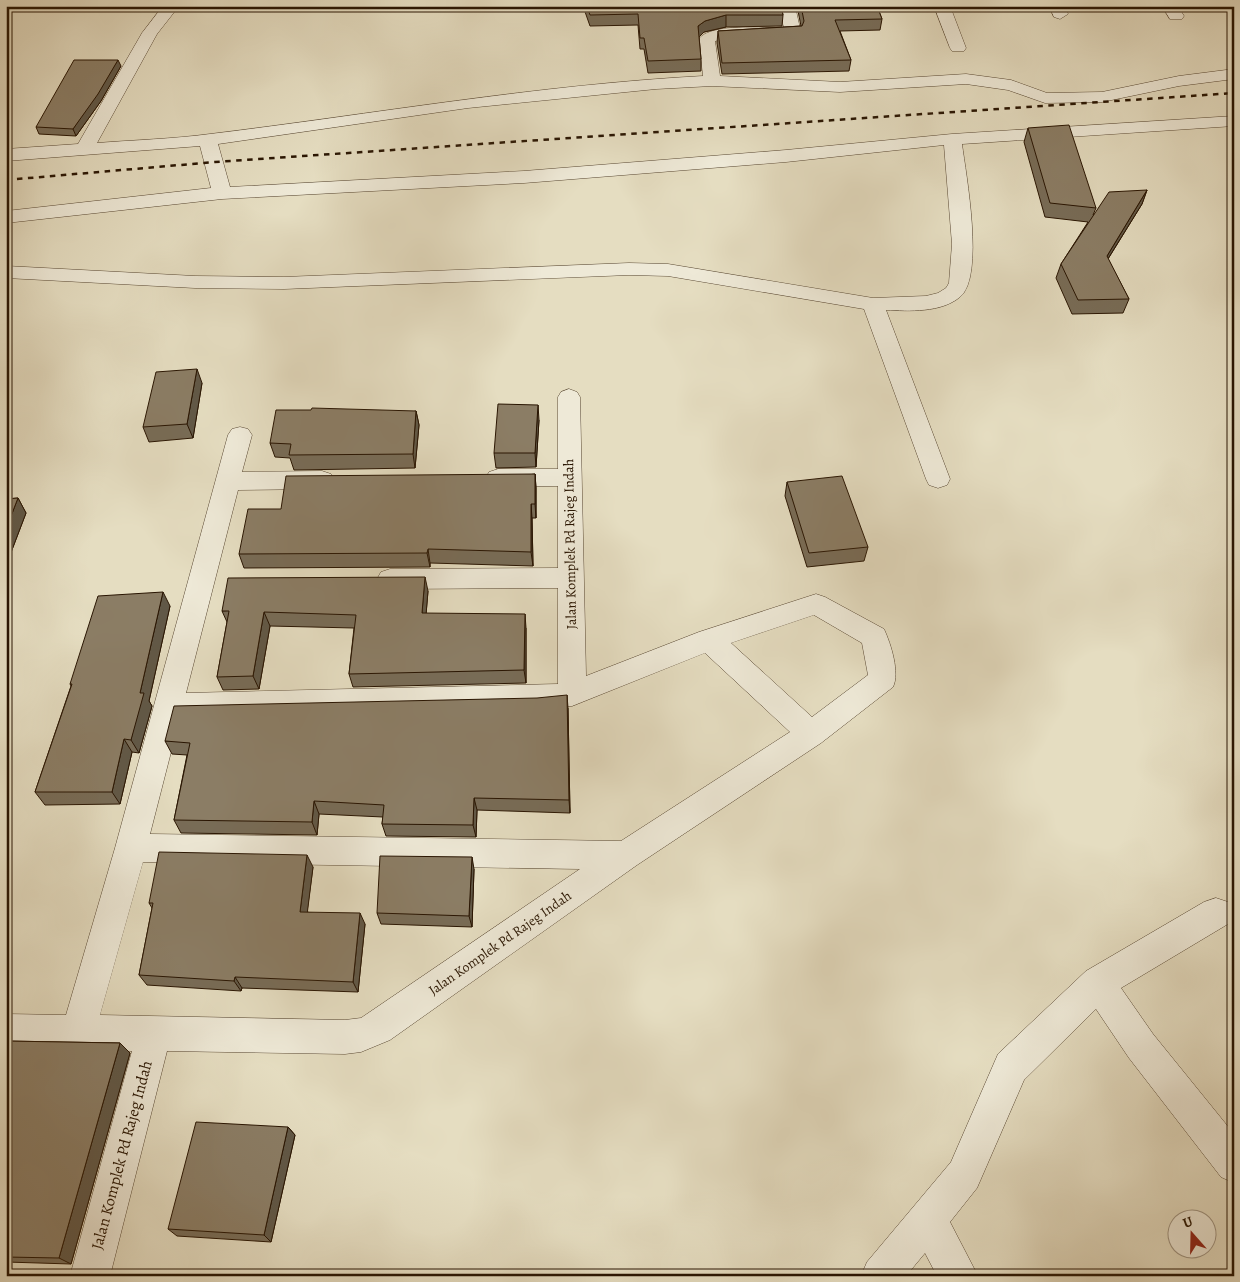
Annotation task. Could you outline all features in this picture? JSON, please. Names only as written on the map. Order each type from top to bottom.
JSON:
[{"type":"street","points":[[84,149],[150,33],[171,6]]},
{"type":"street","points":[[712,81],[708,39],[710,36],[792,34],[787,6]]},
{"type":"street","points":[[942,6],[958,48]]},
{"type":"street","points":[[6,156],[208,140],[468,103],[712,81],[840,87],[966,79],[1011,85],[1045,98],[1092,98],[1179,81],[1234,74]]},
{"type":"street","points":[[6,217],[222,193],[524,177],[786,156],[952,138],[1234,121]]},
{"type":"street","points":[[6,272],[195,282],[284,283],[629,269],[668,270],[873,304],[922,303],[942,299],[957,291],[962,278],[962,212],[952,138]]},
{"type":"street","points":[[208,140],[222,193]]},
{"type":"street","points":[[873,304],[938,479]]},
{"type":"street","name":"Jalan Komplek Pd Rajeg Indah","points":[[6,1031],[154,1035],[345,1037],[361,1035],[378,1028],[626,855],[811,734],[883,679],[874,637],[816,604],[709,640],[572,694],[568,477],[569,397]]},
{"type":"street","points":[[78,1032],[131,848],[240,435]]},
{"type":"street","points":[[479,478],[568,477]]},
{"type":"street","points":[[229,481],[349,480]]},
{"type":"street","points":[[370,579],[570,578]]},
{"type":"street","points":[[201,580],[231,580]]},
{"type":"street","points":[[709,640],[811,734]]},
{"type":"street","points":[[169,705],[538,697],[572,694]]},
{"type":"street","points":[[131,848],[626,855]]},
{"type":"street","points":[[882,1276],[964,1175],[1011,1066],[1098,983],[1216,913]]},
{"type":"street","points":[[1098,983],[1141,1046],[1234,1164]]},
{"type":"street","name":"Jalan Komplek Pd Rajeg Indah","points":[[90,1276],[154,1035]]},
{"type":"street","points":[[927,1219],[958,1276]]},
{"type":"building","points":[[587,6],[781,6],[783,15],[726,15],[705,21],[698,26],[701,59],[648,61],[644,38],[640,38],[638,14],[590,15]]},
{"type":"building","points":[[801,6],[877,6],[882,19],[835,20],[851,60],[722,63],[718,31],[802,26],[804,21]]},
{"type":"building","points":[[74,60],[118,60],[98,94],[73,129],[36,127]]},
{"type":"building","points":[[1069,125],[1096,208],[1050,203],[1028,128]]},
{"type":"building","points":[[1147,190],[1107,256],[1129,299],[1078,300],[1061,264],[1109,192]]},
{"type":"building","points":[[197,369],[187,424],[143,427],[156,372]]},
{"type":"building","points":[[498,404],[538,405],[535,453],[494,453]]},
{"type":"building","points":[[312,408],[416,411],[413,454],[289,455],[291,444],[270,443],[276,410],[311,410]]},
{"type":"building","points":[[535,474],[535,504],[531,504],[531,552],[428,549],[427,553],[239,554],[248,509],[281,509],[286,476]]},
{"type":"building","points":[[842,476],[868,547],[809,553],[787,482]]},
{"type":"building","points":[[18,498],[6,529],[6,499]]},
{"type":"building","points":[[425,577],[422,613],[525,614],[524,670],[349,674],[356,615],[264,612],[253,676],[217,677],[229,611],[222,611],[228,578]]},
{"type":"building","points":[[163,592],[140,693],[144,693],[131,740],[124,739],[112,792],[35,792],[72,684],[70,684],[98,596]]},
{"type":"building","points":[[567,695],[569,800],[474,798],[473,825],[382,824],[384,805],[314,801],[312,822],[174,820],[190,743],[165,741],[174,706],[537,698]]},
{"type":"building","points":[[159,852],[307,855],[300,912],[360,913],[353,982],[235,977],[234,981],[139,975],[153,903],[149,903]]},
{"type":"building","points":[[380,856],[472,857],[469,916],[377,913]]},
{"type":"building","points":[[6,1041],[120,1043],[59,1258],[6,1257]]},
{"type":"building","points":[[196,1122],[288,1127],[264,1235],[168,1229]]},
{"type":"railway","points":[[6,180],[215,162],[1234,93]]}]
